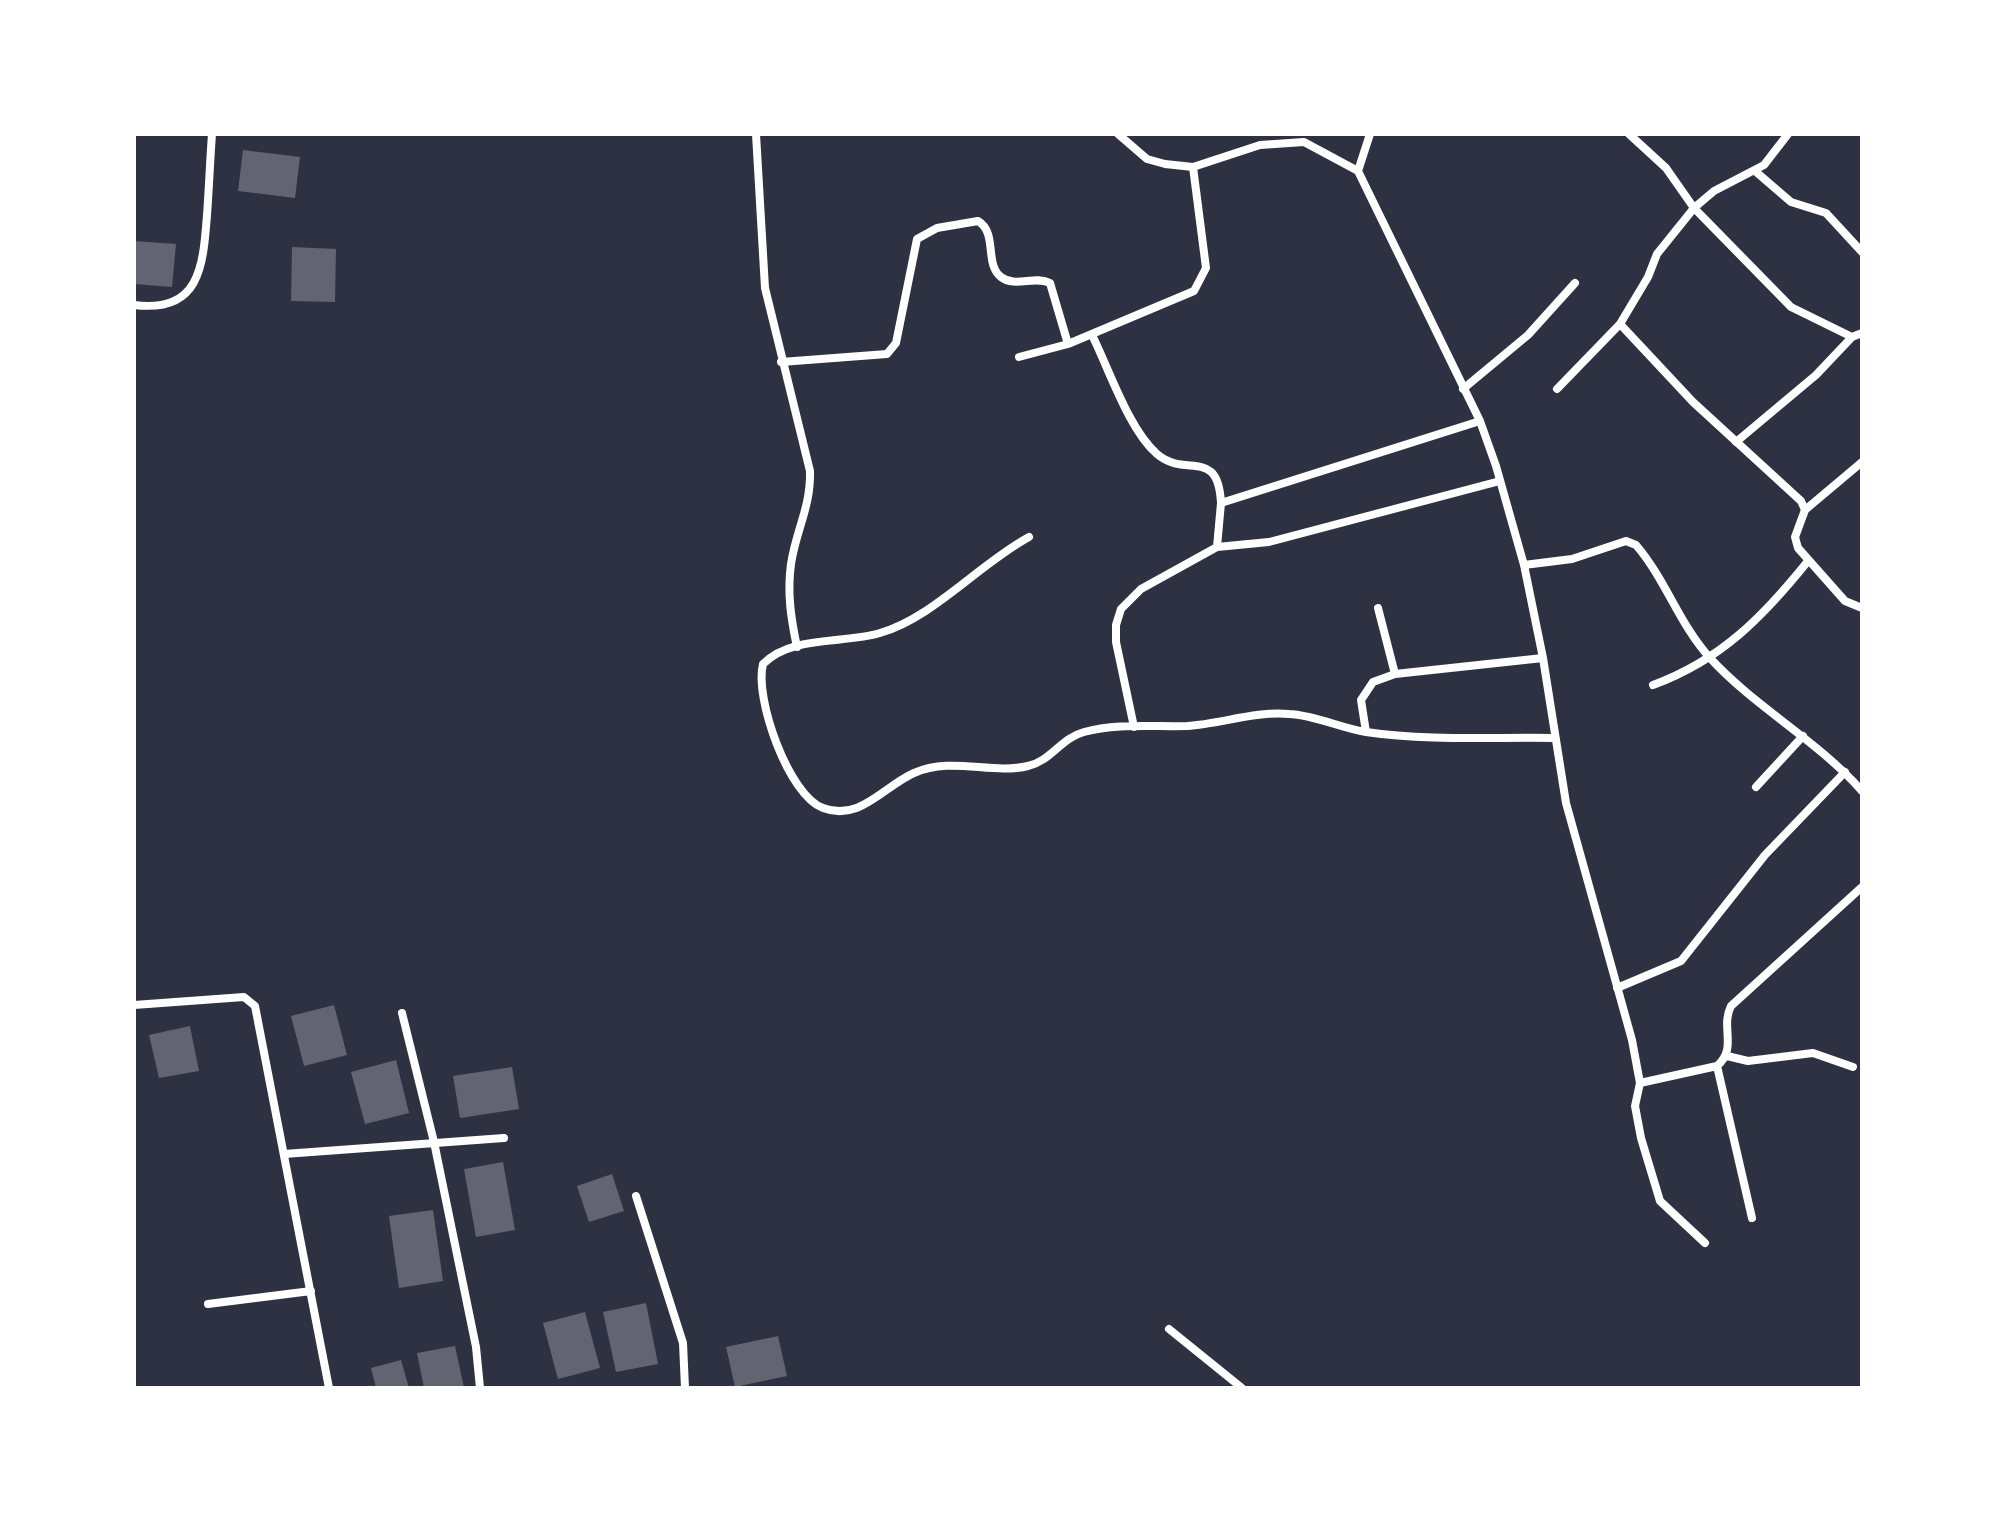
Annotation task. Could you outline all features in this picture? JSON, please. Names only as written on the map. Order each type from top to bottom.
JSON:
[{"type":"street","points":[[134,305],[165,305],[176,300],[198,277],[204,254],[212,134]]},
{"type":"street","points":[[756,134],[765,288],[810,471],[808,504],[791,563],[789,591],[797,647]]},
{"type":"street","points":[[1118,134],[1128,146],[1147,159],[1193,167],[1260,145],[1292,141],[1304,142],[1358,171],[1480,421],[1500,481],[1524,565],[1543,658],[1566,803],[1640,1083],[1635,1106],[1636,1119],[1657,1194],[1668,1211],[1705,1243]]},
{"type":"street","points":[[1358,171],[1370,134]]},
{"type":"street","points":[[1629,134],[1666,168],[1694,208],[1791,307],[1852,337]]},
{"type":"street","points":[[1557,389],[1620,324],[1648,277],[1657,254],[1694,208],[1728,183],[1755,171],[1774,155],[1788,134]]},
{"type":"street","points":[[1019,357],[1092,335],[1180,300],[1194,291],[1206,268],[1193,167]]},
{"type":"street","points":[[1755,171],[1791,202],[1826,213],[1862,252]]},
{"type":"street","points":[[781,362],[887,354],[896,343],[917,239],[937,228],[978,221],[988,230],[995,272],[1001,278],[1050,283],[1068,344]]},
{"type":"street","points":[[1463,389],[1528,335],[1575,283]]},
{"type":"street","points":[[1620,324],[1736,442],[1801,501],[1805,510]]},
{"type":"street","points":[[1736,442],[1816,375],[1852,337],[1862,333]]},
{"type":"street","points":[[1092,335],[1131,415],[1154,452],[1162,458],[1210,470],[1220,481],[1217,547]]},
{"type":"street","points":[[1221,503],[1480,421]]},
{"type":"street","points":[[1862,462],[1805,510],[1795,537],[1808,561],[1845,601],[1862,608]]},
{"type":"street","points":[[1134,727],[1116,642],[1116,625],[1121,609],[1141,589],[1217,547],[1269,542],[1500,481]]},
{"type":"street","points":[[1029,537],[986,563],[941,599],[904,623],[880,633],[797,647],[769,658],[763,664],[762,698],[792,780],[808,801],[824,809],[847,812],[860,807],[902,778],[933,766],[1016,769],[1048,758],[1067,739],[1084,732],[1189,726],[1291,713],[1366,732],[1554,738]]},
{"type":"street","points":[[1524,565],[1572,559],[1626,541],[1636,545],[1691,636],[1711,659],[1845,772],[1862,791]]},
{"type":"street","points":[[1653,685],[1711,659],[1770,607],[1808,561]]},
{"type":"street","points":[[1378,608],[1395,674]]},
{"type":"street","points":[[1366,732],[1361,700],[1373,682],[1395,674],[1543,658]]},
{"type":"street","points":[[1756,787],[1803,736]]},
{"type":"street","points":[[1617,988],[1681,961],[1765,855],[1845,772]]},
{"type":"street","points":[[1640,1083],[1717,1066],[1727,1056],[1727,1012],[1735,1000],[1862,887]]},
{"type":"street","points":[[134,1005],[244,997],[251,1000],[257,1013],[329,1388]]},
{"type":"street","points":[[402,1013],[434,1142],[476,1347],[480,1388]]},
{"type":"street","points":[[1727,1056],[1748,1061],[1813,1053],[1853,1067]]},
{"type":"street","points":[[1717,1066],[1752,1218]]},
{"type":"street","points":[[284,1154],[504,1138]]},
{"type":"street","points":[[636,1196],[683,1343],[685,1388]]},
{"type":"street","points":[[208,1304],[311,1291]]},
{"type":"street","points":[[1169,1329],[1242,1388]]},
{"type":"building","points":[[243,150],[300,157],[295,198],[238,191]]},
{"type":"building","points":[[134,241],[176,244],[172,287],[134,284]]},
{"type":"building","points":[[292,247],[336,249],[335,302],[291,301]]},
{"type":"building","points":[[334,1005],[347,1055],[304,1066],[291,1016]]},
{"type":"building","points":[[190,1026],[199,1071],[159,1078],[149,1035]]},
{"type":"building","points":[[396,1060],[409,1113],[365,1124],[351,1072]]},
{"type":"building","points":[[512,1067],[519,1109],[460,1118],[453,1076]]},
{"type":"building","points":[[503,1162],[515,1230],[476,1237],[464,1169]]},
{"type":"building","points":[[612,1174],[624,1211],[589,1222],[577,1186]]},
{"type":"building","points":[[433,1210],[443,1281],[399,1288],[389,1216]]},
{"type":"building","points":[[646,1303],[658,1364],[616,1372],[603,1312]]},
{"type":"building","points":[[585,1312],[600,1368],[558,1379],[543,1323]]},
{"type":"building","points":[[778,1336],[787,1376],[735,1387],[726,1347]]},
{"type":"building","points":[[455,1346],[464,1388],[424,1388],[417,1353]]},
{"type":"building","points":[[401,1360],[409,1388],[376,1388],[371,1368]]}]
